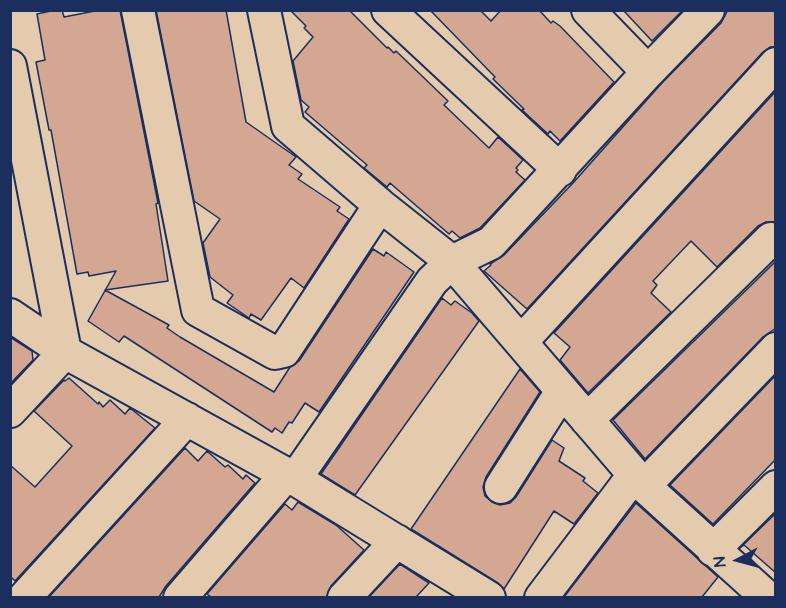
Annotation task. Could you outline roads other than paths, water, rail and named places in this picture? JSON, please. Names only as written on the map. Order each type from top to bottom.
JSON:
[{"type":"street","points":[[138,10],[198,310],[274,353],[284,351],[380,205]]},
{"type":"street","points":[[264,10],[288,126],[380,205],[452,262],[639,480],[713,550],[768,597]]},
{"type":"street","points":[[388,10],[560,170]]},
{"type":"street","points":[[588,10],[648,72]]},
{"type":"street","points":[[180,597],[290,477],[432,281],[452,262],[491,243],[708,10]]},
{"type":"street","points":[[521,342],[776,64]]},
{"type":"street","points":[[10,66],[65,352]]},
{"type":"street","points":[[587,420],[771,239],[776,243]]},
{"type":"street","points":[[10,315],[65,352],[290,477],[397,541],[467,592]]},
{"type":"street","points":[[541,597],[639,480],[776,349]]},
{"type":"street","points":[[10,411],[65,352]]},
{"type":"street","points":[[501,487],[562,391]]},
{"type":"street","points":[[24,597],[187,419]]},
{"type":"street","points":[[713,550],[776,487]]},
{"type":"street","points":[[344,597],[397,541]]}]
